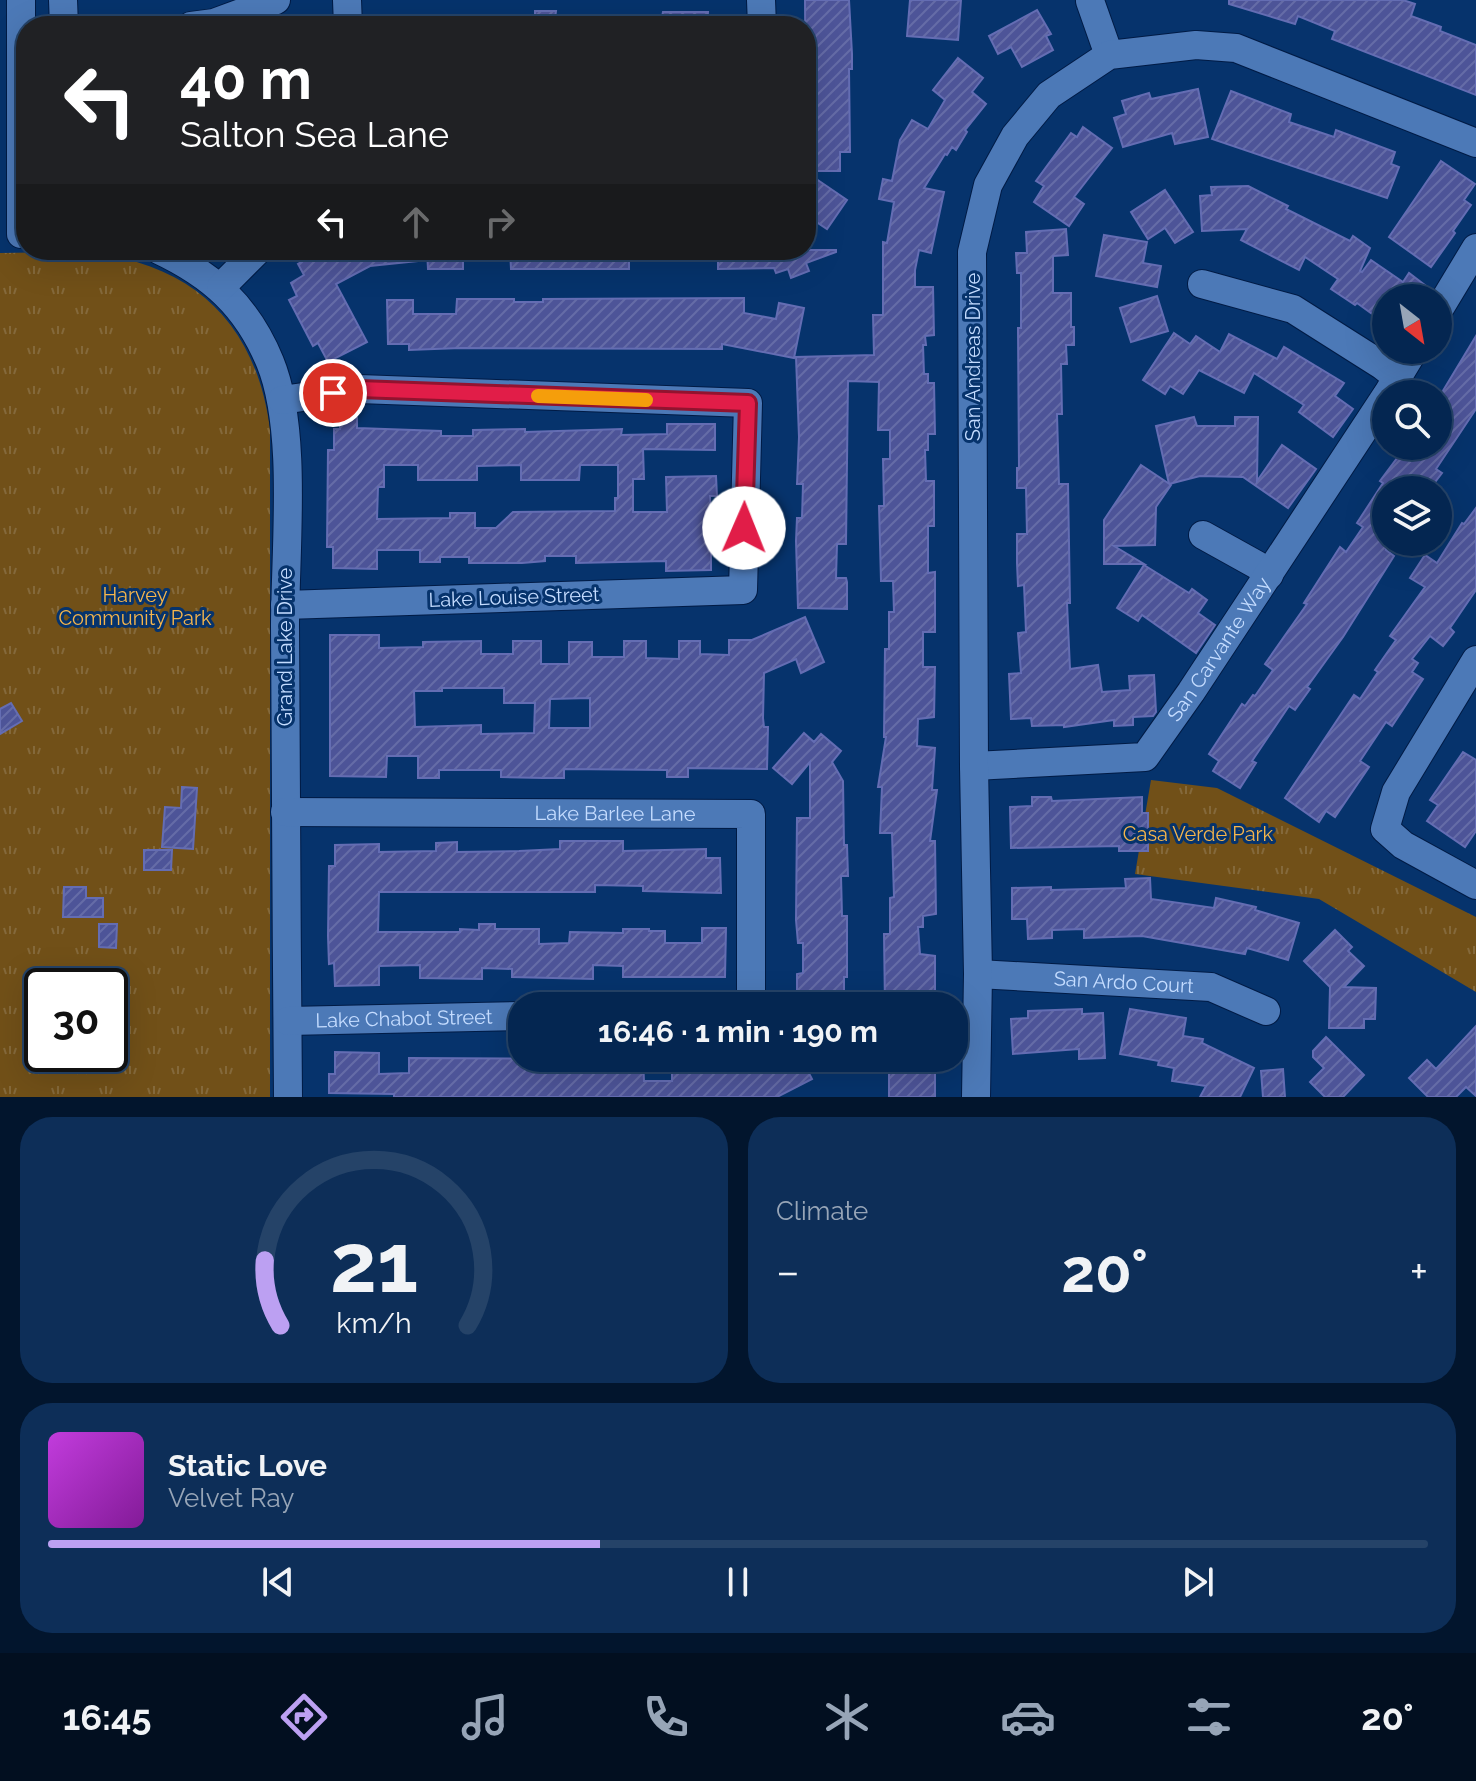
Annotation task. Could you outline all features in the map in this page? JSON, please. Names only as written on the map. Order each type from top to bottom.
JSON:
[{"type":"street","points":[[233,16],[276,0]]},
{"type":"street","points":[[1090,1],[1109,55]]},
{"type":"street","name":"San Andreas Drive","points":[[976,1097],[978,974],[972,252],[988,185],[1015,136],[1049,95],[1109,55],[1196,45],[1236,48],[1476,143]]},
{"type":"street","points":[[1452,288],[1476,248]]},
{"type":"street","name":"Grand Lake Drive","points":[[180,260],[221,287],[256,330],[282,400],[287,474],[285,812],[288,1097]]},
{"type":"street","points":[[221,287],[248,260]]},
{"type":"street","points":[[1202,284],[1293,309],[1383,366],[1387,380]]},
{"type":"street","name":"Lake Louise Street","points":[[282,400],[359,389],[748,403],[743,590],[285,605]]},
{"type":"street","name":"San Carvante Way","points":[[974,766],[1145,757],[1372,417]]},
{"type":"street","points":[[1203,535],[1269,575]]},
{"type":"street","points":[[1476,660],[1396,792],[1385,829],[1403,845],[1476,885]]},
{"type":"street","name":"Lake Barlee Lane","points":[[285,812],[751,814],[751,992]]},
{"type":"street","name":"San Ardo Court","points":[[978,974],[1211,987],[1266,1011]]},
{"type":"street","name":"Lake Chabot Street","points":[[288,1021],[508,1016]]},
{"type":"green space","name":"Harvey Community Park","points":[[0,253],[16,253],[16,260],[125,260],[178,279],[206,298],[229,323],[248,353],[262,388],[270,429],[270,1097],[0,1097]]},
{"type":"green space","name":"Casa Verde Park","points":[[1151,780],[1217,788],[1476,917],[1476,992],[1319,899],[1135,874]]},
{"type":"building","points":[[805,0],[849,0],[852,54],[852,69],[849,69],[850,152],[840,152],[840,171],[816,171],[816,16],[805,16]]},
{"type":"building","points":[[910,0],[961,0],[958,40],[907,36]]},
{"type":"building","points":[[1229,0],[1403,0],[1415,4],[1411,16],[1476,45],[1476,95],[1332,39],[1335,31],[1298,16],[1295,24],[1229,4]]},
{"type":"building","points":[[1037,10],[1051,34],[1046,36],[1053,50],[1022,67],[1011,47],[998,54],[989,36]]},
{"type":"building","points":[[535,11],[556,11],[555,16],[535,16]]},
{"type":"building","points":[[663,12],[708,12],[708,16],[662,16]]},
{"type":"building","points":[[958,58],[983,78],[972,92],[986,104],[965,130],[967,132],[956,150],[952,147],[945,154],[924,188],[944,192],[931,253],[919,250],[915,270],[915,287],[933,287],[934,335],[925,336],[926,345],[923,345],[924,374],[928,374],[928,383],[934,383],[935,434],[928,434],[928,450],[925,450],[926,481],[934,481],[934,526],[928,526],[928,573],[935,572],[935,632],[923,632],[923,667],[935,667],[934,717],[918,719],[917,746],[935,748],[932,790],[937,790],[930,841],[935,841],[936,914],[923,916],[923,927],[918,927],[920,954],[935,956],[935,992],[885,992],[884,934],[890,934],[890,898],[894,897],[892,833],[880,833],[882,787],[878,787],[886,737],[885,649],[889,649],[889,612],[894,612],[893,581],[881,581],[879,506],[884,506],[883,459],[890,459],[890,430],[878,430],[879,382],[848,381],[846,544],[837,544],[836,578],[846,578],[847,609],[798,608],[796,541],[797,518],[802,518],[803,484],[797,484],[796,357],[874,355],[873,315],[883,315],[883,242],[887,243],[894,202],[879,199],[883,179],[892,181],[900,140],[912,120],[928,129],[945,100],[933,90]]},
{"type":"building","points":[[1198,89],[1208,137],[1175,144],[1172,133],[1123,147],[1114,118],[1126,114],[1122,101],[1149,93],[1151,99]]},
{"type":"building","points":[[1231,91],[1291,114],[1289,122],[1334,137],[1336,130],[1395,152],[1391,164],[1399,167],[1387,198],[1212,139]]},
{"type":"building","points":[[1083,127],[1112,148],[1074,197],[1084,204],[1069,226],[1034,202],[1044,186],[1036,181],[1071,133],[1077,137]]},
{"type":"building","points":[[1441,161],[1475,184],[1464,200],[1471,205],[1431,267],[1389,237]]},
{"type":"building","points":[[816,179],[847,200],[827,229],[816,222]]},
{"type":"building","points":[[1248,186],[1288,206],[1286,209],[1350,241],[1353,236],[1370,248],[1360,271],[1371,260],[1403,282],[1409,273],[1423,284],[1372,284],[1372,314],[1331,289],[1338,279],[1305,257],[1299,270],[1241,240],[1247,229],[1202,231],[1200,196],[1212,195],[1211,187]]},
{"type":"building","points":[[1165,190],[1193,232],[1175,243],[1165,228],[1148,239],[1131,212]]},
{"type":"building","points":[[1066,229],[1068,255],[1053,256],[1053,293],[1071,293],[1071,327],[1074,327],[1074,345],[1066,345],[1067,364],[1061,364],[1062,414],[1057,414],[1059,484],[1068,484],[1070,669],[1098,665],[1102,692],[1130,690],[1129,676],[1154,675],[1156,712],[1153,716],[1133,717],[1133,725],[1114,726],[1114,720],[1064,727],[1032,726],[1031,718],[1011,719],[1009,674],[1021,673],[1018,633],[1026,632],[1024,585],[1018,586],[1017,563],[1017,534],[1027,534],[1026,488],[1017,488],[1021,273],[1017,273],[1016,253],[1027,253],[1026,232]]},
{"type":"building","points":[[1104,235],[1147,242],[1143,263],[1161,266],[1157,287],[1096,276]]},
{"type":"building","points":[[816,250],[836,252],[816,259]]},
{"type":"building","points":[[305,260],[427,260],[370,266],[336,284],[367,342],[328,362],[318,343],[313,346],[289,300],[297,296],[291,283],[304,275],[298,264]]},
{"type":"building","points":[[428,260],[463,260],[463,269],[428,269]]},
{"type":"building","points":[[511,260],[629,260],[629,269],[511,269]]},
{"type":"building","points":[[718,260],[814,260],[806,263],[809,271],[791,278],[788,269],[776,273],[774,268],[718,269]]},
{"type":"building","points":[[1157,296],[1168,331],[1131,342],[1120,308]]},
{"type":"building","points":[[744,298],[744,313],[776,319],[779,303],[804,308],[794,358],[722,344],[722,349],[409,350],[409,344],[388,344],[387,300],[413,300],[413,314],[456,314],[457,299],[543,302],[543,299]]},
{"type":"building","points":[[1174,333],[1190,344],[1196,336],[1220,352],[1229,334],[1277,359],[1284,347],[1344,383],[1335,396],[1353,409],[1333,437],[1299,412],[1304,405],[1254,373],[1244,393],[1199,370],[1183,394],[1170,386],[1165,394],[1143,380]]},
{"type":"building","points":[[1476,336],[1476,409],[1452,445],[1452,380],[1449,380]]},
{"type":"building","points":[[1194,417],[1197,426],[1235,426],[1235,417],[1258,417],[1257,481],[1282,445],[1316,469],[1288,508],[1243,477],[1200,476],[1169,484],[1156,426]]},
{"type":"building","points":[[357,418],[357,428],[441,431],[441,436],[473,436],[473,430],[525,429],[525,432],[622,429],[621,435],[667,434],[667,424],[715,424],[715,450],[643,449],[644,479],[633,479],[633,512],[667,512],[666,477],[716,476],[717,496],[710,496],[711,528],[717,528],[717,549],[711,549],[711,570],[666,571],[666,561],[576,563],[576,556],[545,556],[545,561],[522,563],[469,563],[469,557],[440,557],[440,562],[420,562],[420,550],[377,550],[377,569],[333,568],[333,547],[327,547],[328,450],[334,450],[334,429],[340,429],[340,419]],"holes":[[[384,465],[418,465],[418,480],[477,480],[477,466],[521,465],[521,480],[579,480],[580,465],[618,465],[618,498],[615,498],[615,511],[513,512],[496,528],[475,528],[475,513],[450,513],[450,518],[377,519],[378,487],[384,487]]]},
{"type":"building","points":[[1396,460],[1442,460],[1436,469],[1442,473],[1440,476],[1384,476]]},
{"type":"building","points":[[1141,465],[1171,485],[1156,507],[1155,545],[1114,546],[1144,564],[1104,564],[1104,520]]},
{"type":"building","points":[[1372,500],[1372,556],[1394,556],[1307,687],[1310,689],[1295,710],[1289,706],[1252,761],[1256,763],[1240,788],[1213,771],[1219,761],[1209,754],[1242,704],[1245,706],[1255,696],[1273,670],[1265,664],[1307,604],[1304,603],[1340,547],[1346,552],[1363,527],[1357,523]]},
{"type":"building","points":[[1476,508],[1476,590],[1450,628],[1454,632],[1443,646],[1430,636],[1412,659],[1418,663],[1412,672],[1423,679],[1392,726],[1386,722],[1360,761],[1369,767],[1335,817],[1326,811],[1319,822],[1285,798],[1354,695],[1360,699],[1378,672],[1375,670],[1396,640],[1390,636],[1425,587],[1410,578],[1424,556],[1437,563],[1441,556],[1452,556],[1452,539]]},
{"type":"building","points":[[1144,565],[1189,593],[1192,589],[1207,600],[1198,613],[1215,625],[1196,653],[1142,615],[1138,621],[1117,608]]},
{"type":"building","points":[[805,617],[824,662],[801,673],[796,659],[764,673],[763,718],[764,727],[768,727],[767,769],[688,768],[688,777],[667,777],[667,770],[564,769],[564,778],[501,777],[501,770],[439,770],[439,778],[418,778],[418,756],[387,756],[386,777],[330,776],[330,635],[379,635],[379,648],[423,647],[423,642],[481,641],[481,654],[513,654],[513,641],[541,641],[541,664],[569,664],[569,642],[592,642],[592,657],[624,657],[624,641],[646,641],[646,658],[679,659],[679,641],[700,641],[700,654],[729,655],[729,640],[752,640]],"holes":[[[442,688],[504,688],[504,703],[535,703],[534,733],[481,734],[481,725],[415,727],[414,691],[442,691]],[[590,698],[590,728],[549,728],[550,699]]]},
{"type":"building","points":[[11,703],[22,721],[0,734],[0,709]]},
{"type":"building","points":[[804,733],[814,742],[821,734],[841,751],[832,762],[843,781],[844,845],[847,845],[848,876],[841,876],[842,916],[847,916],[847,977],[844,977],[844,992],[797,992],[797,974],[803,973],[803,943],[798,943],[796,920],[797,818],[810,818],[810,762],[792,784],[773,768]]},
{"type":"building","points":[[1463,752],[1476,760],[1476,831],[1465,847],[1427,821],[1438,805],[1430,800]]},
{"type":"building","points":[[182,787],[197,788],[193,849],[162,847],[165,807],[181,808]]},
{"type":"building","points":[[1032,797],[1051,797],[1052,801],[1142,797],[1142,813],[1148,813],[1148,851],[1119,851],[1119,846],[1011,848],[1010,807],[1032,806]]},
{"type":"building","points":[[560,841],[623,841],[623,851],[706,849],[706,858],[720,858],[721,893],[643,891],[643,886],[595,885],[595,892],[379,892],[378,932],[460,932],[460,929],[479,930],[479,924],[495,924],[495,929],[539,929],[539,944],[569,943],[570,932],[623,933],[623,929],[649,929],[665,931],[665,943],[702,943],[702,928],[726,928],[725,977],[623,977],[623,966],[593,965],[593,979],[512,977],[512,969],[482,968],[482,979],[420,978],[420,965],[379,966],[379,985],[335,986],[334,963],[329,964],[328,936],[329,866],[335,866],[335,845],[379,844],[379,852],[436,851],[436,843],[457,842],[457,852],[519,851],[560,849]]},
{"type":"building","points":[[144,850],[172,850],[171,870],[144,870]]},
{"type":"building","points":[[1150,878],[1151,899],[1214,908],[1216,898],[1256,907],[1255,910],[1299,923],[1288,960],[1247,948],[1245,954],[1142,936],[1084,938],[1084,929],[1052,930],[1052,938],[1028,939],[1027,919],[1012,919],[1012,888],[1126,888],[1125,879]]},
{"type":"building","points":[[64,887],[86,887],[86,898],[103,898],[103,917],[63,917]]},
{"type":"building","points":[[99,924],[117,924],[116,948],[99,947]]},
{"type":"building","points":[[1335,930],[1352,947],[1348,951],[1364,966],[1344,987],[1376,988],[1375,1019],[1364,1019],[1364,1028],[1329,1028],[1330,987],[1304,961]]},
{"type":"building","points":[[1082,1009],[1082,1014],[1103,1013],[1105,1058],[1079,1059],[1079,1049],[1013,1054],[1011,1019],[1028,1018],[1028,1011]]},
{"type":"building","points":[[1130,1009],[1186,1018],[1183,1036],[1203,1039],[1202,1043],[1254,1068],[1240,1097],[1200,1097],[1206,1086],[1172,1081],[1174,1068],[1158,1065],[1159,1061],[1120,1054]]},
{"type":"building","points":[[1476,1026],[1476,1096],[1466,1087],[1456,1097],[1428,1097],[1409,1078],[1427,1060],[1436,1069]]},
{"type":"building","points":[[1326,1037],[1364,1075],[1343,1097],[1325,1097],[1310,1082],[1324,1068],[1313,1057],[1313,1051]]},
{"type":"building","points":[[335,1052],[379,1053],[379,1074],[409,1073],[409,1058],[508,1059],[508,1072],[644,1072],[644,1081],[672,1081],[672,1072],[808,1072],[812,1079],[777,1097],[394,1097],[394,1094],[329,1093],[329,1074],[335,1074]]},
{"type":"building","points":[[1283,1069],[1285,1097],[1263,1097],[1261,1071]]},
{"type":"building","points":[[889,1072],[935,1072],[935,1097],[889,1097]]},
{"type":"slow traffic","points":[[538,396],[646,400]]},
{"type":"route","points":[[333,393],[359,389],[748,403],[744,528]]}]
